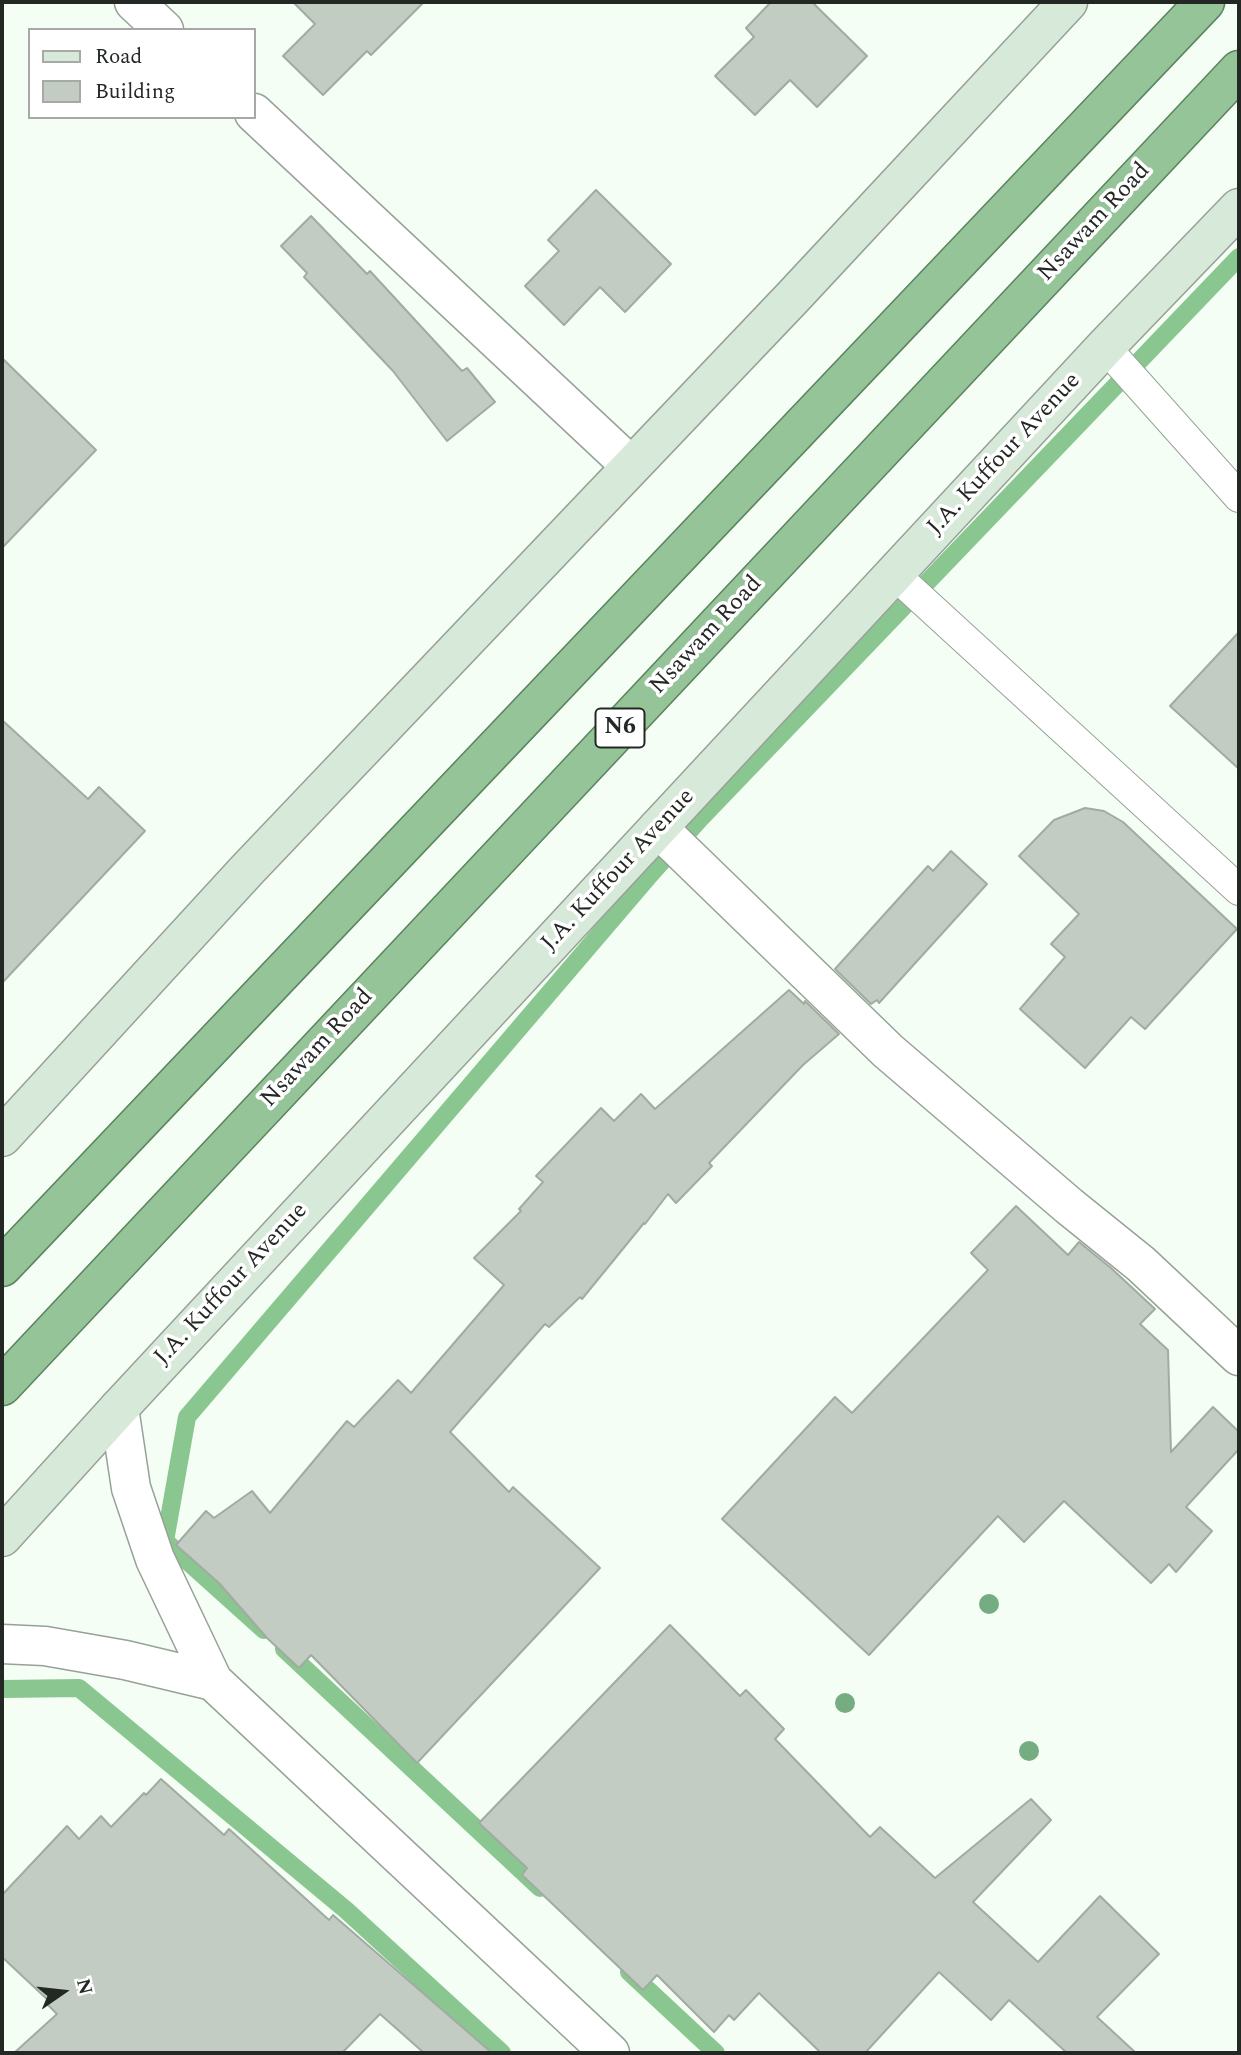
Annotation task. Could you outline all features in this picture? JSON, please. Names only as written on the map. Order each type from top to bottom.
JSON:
[{"type":"highway","points":[[2,1267],[1205,2]]},
{"type":"highway","name":"Nsawam Road","points":[[2,1386],[1239,70]]},
{"type":"main road","points":[[2,1137],[247,870],[793,297],[1069,2]]},
{"type":"main road","name":"J.A. Kuffour Avenue","points":[[2,1536],[1105,347],[1239,208]]},
{"type":"street","points":[[256,115],[631,466]]},
{"type":"street","points":[[658,828],[888,1051],[1141,1264],[1239,1356]]},
{"type":"street","points":[[119,1408],[131,1488],[155,1559],[213,1681],[610,2053]]},
{"type":"street","points":[[2,1644],[45,1646],[125,1660],[213,1681]]},
{"type":"lane","points":[[1105,347],[1239,497]]},
{"type":"lane","points":[[895,575],[1239,890]]},
{"type":"building","points":[[293,2],[424,2],[371,55],[367,51],[323,95],[283,56],[315,24]]},
{"type":"building","points":[[771,2],[812,2],[867,56],[817,107],[790,80],[755,115],[715,76],[754,37],[746,28]]},
{"type":"building","points":[[596,190],[671,264],[625,312],[600,287],[564,325],[525,286],[559,251],[548,240]]},
{"type":"building","points":[[311,216],[367,274],[370,271],[462,371],[467,368],[495,402],[447,441],[393,371],[304,277],[307,273],[281,246]]},
{"type":"building","points":[[2,358],[96,450],[2,548]]},
{"type":"building","points":[[1239,632],[1239,769],[1170,706]]},
{"type":"building","points":[[2,720],[88,799],[99,787],[145,831],[2,983]]},
{"type":"building","points":[[1085,808],[1104,811],[1123,822],[1237,929],[1145,1029],[1131,1017],[1085,1068],[1020,1009],[1065,957],[1051,944],[1079,914],[1019,856],[1054,820]]},
{"type":"building","points":[[951,851],[987,884],[879,1003],[877,1000],[871,1004],[835,969],[928,866],[933,871]]},
{"type":"building","points":[[789,990],[804,1004],[805,1001],[839,1034],[803,1065],[709,1163],[712,1166],[676,1203],[668,1194],[582,1299],[580,1297],[549,1327],[545,1324],[450,1432],[509,1492],[513,1487],[600,1568],[417,1763],[311,1655],[299,1668],[267,1638],[219,1583],[176,1545],[206,1511],[214,1518],[252,1491],[270,1513],[347,1421],[354,1427],[398,1380],[411,1393],[504,1285],[474,1258],[521,1211],[519,1209],[543,1182],[536,1176],[601,1108],[614,1121],[641,1094],[655,1109]]},
{"type":"building","points":[[1016,1206],[1068,1255],[1079,1242],[1155,1309],[1140,1324],[1168,1350],[1171,1452],[1213,1407],[1239,1432],[1239,1449],[1186,1507],[1212,1531],[1176,1572],[1169,1564],[1151,1583],[1064,1501],[1024,1542],[998,1516],[869,1655],[722,1519],[835,1397],[852,1413],[988,1270],[971,1253]]},
{"type":"building","points":[[670,1625],[740,1696],[746,1690],[784,1729],[775,1739],[870,1837],[880,1827],[935,1878],[1031,1799],[1051,1820],[973,1902],[1038,1962],[1100,1896],[1159,1954],[1097,2017],[1136,2053],[1067,2053],[1009,2000],[991,2020],[939,1972],[865,2053],[821,2053],[759,1993],[734,2020],[729,2015],[714,2032],[657,1975],[643,1990],[522,1875],[527,1868],[479,1823]]},
{"type":"building","points":[[161,1779],[224,1835],[229,1829],[329,1920],[333,1915],[492,2053],[424,2053],[380,2014],[342,2053],[14,2053],[57,2014],[48,2005],[50,2002],[2,1957],[2,1895],[67,1826],[79,1839],[101,1816],[111,1827]]},
{"type":"waterway","points":[[264,1630],[165,1541],[187,1417],[700,819],[1239,257]]},
{"type":"waterway","points":[[284,1649],[540,1888]]},
{"type":"waterway","points":[[2,1689],[79,1688],[346,1910],[502,2053]]},
{"type":"waterway","points":[[629,1972],[716,2053]]}]
